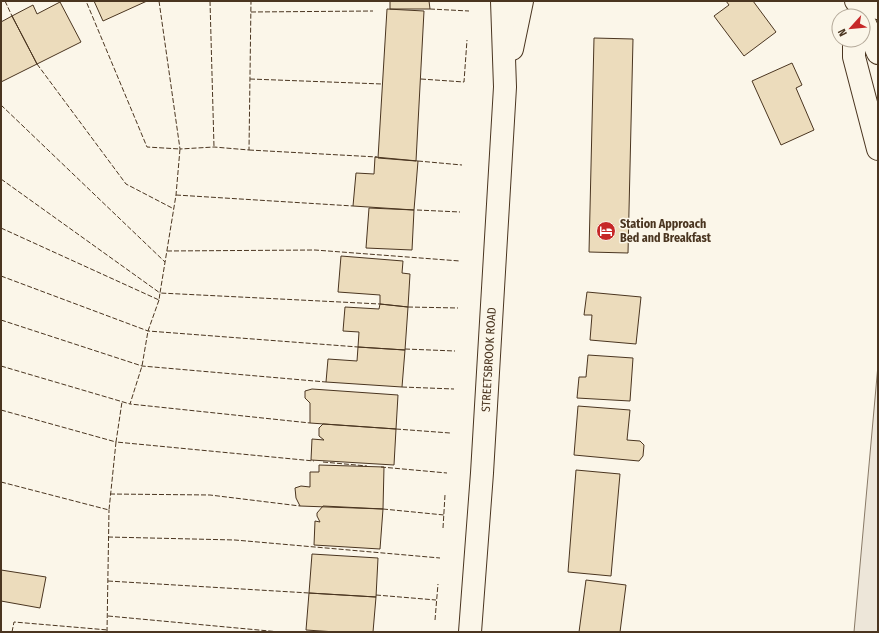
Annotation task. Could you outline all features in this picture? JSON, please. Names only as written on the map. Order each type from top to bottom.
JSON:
[{"type":"main road","name":"STREETSBROOK ROAD","points":[[470,632],[482,473],[505,87],[502,1]]},
{"type":"main road","name":"STREETSBROOK ROAD","points":[[505,87],[522,1]]},
{"type":"main road","points":[[856,1],[878,8]]},
{"type":"main road","points":[[871,37],[878,53]]},
{"type":"main road","points":[[854,48],[854,56],[878,149]]},
{"type":"shaded area","points":[[878,365],[878,632],[854,632]]},
{"type":"building","points":[[94,1],[147,1],[103,21]]},
{"type":"building","points":[[390,1],[429,1],[430,9],[390,9]]},
{"type":"building","points":[[726,1],[753,1],[776,32],[744,56],[714,16],[729,5]]},
{"type":"building","points":[[60,2],[81,42],[37,64],[12,16],[33,5],[37,14]]},
{"type":"building","points":[[387,9],[424,11],[416,161],[378,158]]},
{"type":"building","points":[[12,16],[37,64],[1,82],[1,22]]},
{"type":"building","points":[[594,38],[633,39],[628,253],[589,252]]},
{"type":"building","points":[[792,63],[802,85],[796,88],[814,130],[781,145],[752,81]]},
{"type":"building","points":[[375,157],[418,161],[414,210],[353,206],[356,173],[374,174]]},
{"type":"building","points":[[369,208],[414,210],[412,250],[366,248]]},
{"type":"building","points":[[341,256],[403,261],[402,273],[410,274],[408,307],[380,304],[380,295],[338,292]]},
{"type":"building","points":[[587,292],[641,297],[636,344],[590,340],[592,315],[584,315]]},
{"type":"building","points":[[380,304],[408,307],[405,350],[358,347],[359,332],[343,331],[345,307],[379,309]]},
{"type":"building","points":[[358,347],[405,350],[402,387],[326,382],[328,359],[357,361]]},
{"type":"building","points":[[588,355],[633,358],[630,401],[577,398],[579,377],[586,377]]},
{"type":"building","points":[[312,389],[398,395],[396,429],[310,423],[310,403],[305,398],[305,391]]},
{"type":"building","points":[[578,406],[630,410],[627,440],[640,441],[644,445],[643,456],[639,461],[574,455]]},
{"type":"building","points":[[323,424],[396,429],[394,465],[311,460],[312,439],[324,440],[319,436],[319,428]]},
{"type":"building","points":[[319,465],[384,467],[383,509],[300,506],[296,498],[295,488],[301,486],[310,487],[310,472],[319,472]]},
{"type":"building","points":[[576,470],[620,474],[611,576],[568,572]]},
{"type":"building","points":[[323,506],[383,509],[380,549],[314,545],[315,521],[320,522],[317,513]]},
{"type":"building","points":[[312,554],[378,558],[376,597],[309,593]]},
{"type":"building","points":[[1,570],[46,577],[40,608],[1,601]]},
{"type":"building","points":[[586,580],[626,585],[620,632],[579,632]]},
{"type":"building","points":[[309,593],[376,597],[373,632],[306,630]]},
{"type":"fence","points":[[5,1],[12,16]]},
{"type":"fence","points":[[1,179],[160,293],[176,195],[180,149],[147,147],[86,1]]},
{"type":"fence","points":[[159,1],[180,149],[214,147],[249,150],[251,1]]},
{"type":"fence","points":[[210,1],[214,147]]},
{"type":"fence","points":[[430,9],[469,11]]},
{"type":"fence","points":[[251,12],[373,11]]},
{"type":"fence","points":[[421,79],[464,82],[467,40]]},
{"type":"fence","points":[[37,64],[126,184],[174,209]]},
{"type":"fence","points":[[250,79],[382,84]]},
{"type":"fence","points":[[1,105],[165,262]]},
{"type":"fence","points":[[249,150],[377,157]]},
{"type":"fence","points":[[418,161],[462,165]]},
{"type":"fence","points":[[176,195],[353,206]]},
{"type":"fence","points":[[417,210],[460,212]]},
{"type":"fence","points":[[1,228],[159,300],[160,293],[380,304]]},
{"type":"fence","points":[[167,251],[315,250],[460,261]]},
{"type":"fence","points":[[1,276],[148,331],[358,347]]},
{"type":"fence","points":[[159,300],[148,331],[142,366],[130,404],[310,423]]},
{"type":"fence","points":[[408,307],[458,308]]},
{"type":"fence","points":[[1,320],[142,366],[326,382]]},
{"type":"fence","points":[[405,349],[455,351]]},
{"type":"fence","points":[[1,366],[130,404]]},
{"type":"fence","points":[[402,387],[454,389]]},
{"type":"fence","points":[[1,410],[116,442],[122,402]]},
{"type":"fence","points":[[396,429],[450,433]]},
{"type":"fence","points":[[1,482],[109,510],[116,442],[314,461]]},
{"type":"fence","points":[[323,462],[367,466]]},
{"type":"fence","points":[[381,467],[447,473]]},
{"type":"fence","points":[[110,494],[210,495],[300,506]]},
{"type":"fence","points":[[443,528],[445,495]]},
{"type":"fence","points":[[383,509],[444,515]]},
{"type":"fence","points":[[107,632],[109,510]]},
{"type":"fence","points":[[108,537],[235,540],[440,558]]},
{"type":"fence","points":[[108,581],[309,593]]},
{"type":"fence","points":[[435,620],[438,584]]},
{"type":"fence","points":[[376,595],[436,600]]},
{"type":"fence","points":[[108,616],[280,632]]},
{"type":"fence","points":[[12,632],[14,622],[108,630]]},
{"type":"place","name":"Station Approach Bed and Breakfast","points":[[606,231]]}]
